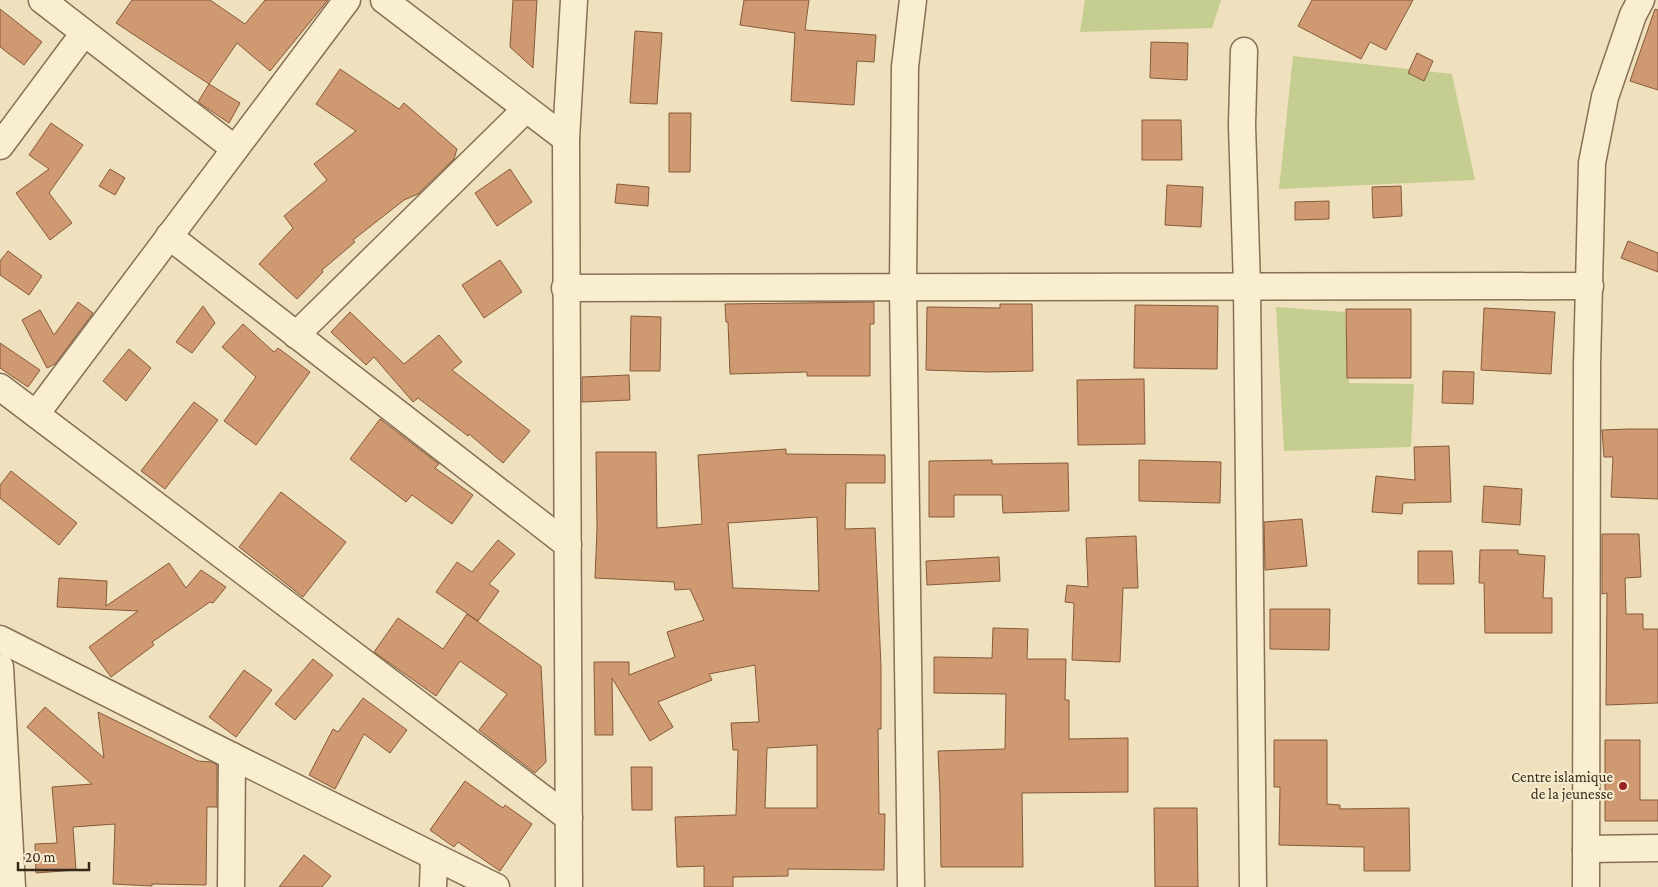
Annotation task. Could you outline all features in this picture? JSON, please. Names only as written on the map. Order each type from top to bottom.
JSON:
[{"type":"street","points":[[42,0],[235,149]]},
{"type":"street","points":[[36,414],[347,0]]},
{"type":"street","points":[[384,0],[566,140]]},
{"type":"street","points":[[570,887],[565,288],[566,140],[574,0]]},
{"type":"street","points":[[911,887],[903,287],[905,67],[912,0]]},
{"type":"street","points":[[1586,887],[1587,365],[1592,163],[1605,97],[1633,15],[1641,0]]},
{"type":"street","points":[[0,146],[84,33]]},
{"type":"street","points":[[1244,51],[1242,125],[1247,287],[1252,887]]},
{"type":"street","points":[[296,335],[526,109]]},
{"type":"street","points":[[169,236],[568,545]]},
{"type":"street","points":[[565,288],[1590,286]]},
{"type":"street","points":[[0,387],[569,818]]},
{"type":"street","points":[[0,638],[496,887]]},
{"type":"street","points":[[0,667],[12,887]]},
{"type":"street","points":[[231,887],[232,756]]},
{"type":"street","points":[[1586,849],[1658,848]]},
{"type":"street","points":[[433,887],[434,856]]},
{"type":"green space","points":[[1085,0],[1221,0],[1212,28],[1080,32]]},
{"type":"green space","points":[[1293,56],[1452,74],[1475,180],[1279,189]]},
{"type":"green space","points":[[1276,307],[1345,312],[1349,383],[1414,384],[1411,447],[1284,451]]},
{"type":"building","points":[[132,0],[210,0],[245,24],[265,0],[328,0],[270,71],[237,43],[209,84],[116,23]]},
{"type":"building","points":[[513,0],[537,0],[533,68],[510,47]]},
{"type":"building","points":[[744,0],[809,0],[805,30],[876,35],[874,62],[857,61],[854,105],[791,101],[795,33],[740,25]]},
{"type":"building","points":[[1312,0],[1413,0],[1386,50],[1370,42],[1361,59],[1298,26]]},
{"type":"building","points":[[0,9],[42,42],[24,65],[0,47]]},
{"type":"building","points":[[1655,9],[1658,10],[1658,90],[1630,81]]},
{"type":"building","points":[[635,31],[662,33],[657,104],[630,103]]},
{"type":"building","points":[[1151,42],[1188,43],[1187,80],[1150,78]]},
{"type":"building","points":[[1417,53],[1433,61],[1424,81],[1408,73]]},
{"type":"building","points":[[340,69],[399,109],[404,103],[457,149],[454,159],[418,194],[404,200],[353,240],[355,242],[322,270],[323,272],[297,299],[259,264],[293,228],[284,216],[327,180],[314,164],[356,131],[316,104]]},
{"type":"building","points":[[209,84],[240,103],[229,123],[198,102]]},
{"type":"building","points":[[669,113],[691,113],[690,172],[669,172]]},
{"type":"building","points":[[1142,120],[1181,120],[1182,160],[1142,160]]},
{"type":"building","points":[[51,123],[83,145],[49,193],[72,223],[50,240],[16,193],[49,169],[29,155]]},
{"type":"building","points":[[110,169],[125,178],[115,195],[99,186]]},
{"type":"building","points":[[510,169],[532,202],[497,226],[475,193]]},
{"type":"building","points":[[617,184],[649,187],[648,206],[615,203]]},
{"type":"building","points":[[1167,185],[1203,187],[1201,227],[1165,225]]},
{"type":"building","points":[[1401,186],[1402,216],[1373,218],[1372,187]]},
{"type":"building","points":[[1329,201],[1329,219],[1295,220],[1295,202]]},
{"type":"building","points":[[1628,241],[1658,253],[1658,272],[1621,258]]},
{"type":"building","points":[[8,251],[42,276],[29,295],[0,275],[0,261]]},
{"type":"building","points":[[500,260],[522,292],[484,318],[462,285]]},
{"type":"building","points":[[78,302],[93,313],[55,364],[47,368],[22,320],[40,310],[54,335]]},
{"type":"building","points":[[874,302],[874,324],[870,324],[870,376],[807,376],[807,372],[730,374],[728,322],[726,322],[725,304]]},
{"type":"building","points":[[1000,304],[1032,304],[1033,371],[926,370],[927,307],[1000,308]]},
{"type":"building","points":[[1135,305],[1218,306],[1217,369],[1134,368]]},
{"type":"building","points":[[203,306],[215,323],[192,353],[176,342]]},
{"type":"building","points":[[1484,308],[1555,312],[1551,374],[1481,370]]},
{"type":"building","points":[[1346,309],[1411,309],[1411,378],[1347,378]]},
{"type":"building","points":[[350,312],[404,364],[439,335],[462,362],[452,370],[530,431],[503,463],[469,434],[468,436],[418,398],[413,402],[374,357],[366,365],[331,332]]},
{"type":"building","points":[[631,316],[661,317],[660,371],[630,371]]},
{"type":"building","points":[[243,324],[274,352],[278,348],[310,372],[256,445],[224,421],[256,377],[222,347]]},
{"type":"building","points":[[0,343],[40,370],[28,387],[0,368]]},
{"type":"building","points":[[129,349],[151,368],[126,401],[103,381]]},
{"type":"building","points":[[1443,371],[1474,372],[1473,404],[1442,403]]},
{"type":"building","points":[[629,375],[630,400],[582,402],[582,377]]},
{"type":"building","points":[[1144,379],[1145,444],[1078,445],[1077,380]]},
{"type":"building","points":[[194,402],[218,420],[165,489],[141,471]]},
{"type":"building","points":[[380,419],[439,464],[435,468],[473,495],[452,524],[412,495],[406,502],[350,459]]},
{"type":"building","points":[[1658,429],[1658,499],[1611,497],[1613,457],[1604,457],[1602,430]]},
{"type":"building","points":[[1449,446],[1451,502],[1403,503],[1402,514],[1372,512],[1376,476],[1415,480],[1414,447]]},
{"type":"building","points":[[786,449],[786,454],[885,455],[885,483],[846,483],[845,529],[875,528],[881,667],[881,729],[878,729],[879,814],[885,814],[884,870],[788,869],[788,876],[733,877],[733,887],[704,887],[704,866],[677,867],[675,817],[736,815],[738,750],[733,750],[731,723],[759,722],[755,665],[709,674],[712,680],[658,702],[673,727],[650,741],[612,678],[613,735],[595,735],[594,662],[629,662],[629,675],[675,657],[667,632],[704,620],[690,589],[675,590],[674,582],[595,578],[597,529],[596,452],[656,452],[657,528],[702,524],[698,455]],"holes":[[[817,517],[819,591],[733,588],[728,523]],[[817,745],[817,808],[765,808],[767,748]]]},
{"type":"building","points":[[992,460],[992,464],[1068,463],[1069,511],[1003,513],[1002,495],[954,495],[954,517],[929,517],[929,461]]},
{"type":"building","points":[[1139,460],[1221,462],[1220,503],[1139,501]]},
{"type":"building","points":[[11,471],[77,523],[59,545],[0,498],[0,485]]},
{"type":"building","points":[[1484,486],[1522,489],[1520,525],[1482,522]]},
{"type":"building","points":[[281,492],[346,542],[303,597],[239,547]]},
{"type":"building","points":[[1302,519],[1307,566],[1265,570],[1264,522]]},
{"type":"building","points":[[1602,534],[1639,534],[1641,577],[1625,578],[1626,614],[1643,614],[1643,629],[1658,629],[1658,703],[1606,705],[1607,593],[1602,594]]},
{"type":"building","points":[[1136,536],[1138,588],[1123,588],[1120,662],[1072,660],[1074,603],[1065,602],[1067,585],[1088,587],[1086,538]]},
{"type":"building","points":[[498,540],[515,554],[489,584],[499,591],[478,621],[436,592],[457,562],[472,572]]},
{"type":"building","points":[[1480,550],[1518,550],[1518,554],[1545,556],[1543,598],[1552,598],[1552,633],[1485,633],[1484,583],[1479,583]]},
{"type":"building","points":[[1418,551],[1452,551],[1454,584],[1418,584]]},
{"type":"building","points":[[999,557],[1000,581],[927,585],[926,561]]},
{"type":"building","points":[[169,563],[186,588],[201,570],[226,587],[213,603],[210,602],[152,642],[154,645],[111,677],[89,647],[138,611],[57,607],[59,578],[107,581],[106,606]]},
{"type":"building","points":[[1270,609],[1330,609],[1329,650],[1270,649]]},
{"type":"building","points":[[467,614],[541,666],[546,762],[535,773],[479,730],[507,694],[460,661],[436,696],[374,652],[398,618],[443,649]]},
{"type":"building","points":[[993,628],[1028,629],[1027,659],[1066,659],[1065,700],[1069,700],[1069,739],[1128,738],[1128,792],[1022,793],[1023,867],[941,867],[938,751],[1005,749],[1006,694],[934,693],[934,657],[992,658]]},
{"type":"building","points":[[313,659],[333,675],[295,720],[275,704]]},
{"type":"building","points":[[244,670],[272,690],[236,737],[209,717]]},
{"type":"building","points":[[363,698],[407,730],[390,753],[364,734],[335,789],[309,775],[333,729],[338,732]]},
{"type":"building","points":[[45,707],[104,758],[98,712],[198,761],[212,762],[217,765],[217,807],[207,807],[206,885],[152,884],[152,886],[113,884],[115,824],[73,827],[76,870],[36,873],[35,844],[57,843],[52,787],[92,784],[27,727]]},
{"type":"building","points":[[1274,740],[1327,740],[1327,804],[1340,805],[1340,809],[1409,808],[1410,871],[1364,871],[1364,847],[1279,845],[1280,787],[1274,787]]},
{"type":"building","points":[[1605,740],[1640,740],[1640,800],[1658,800],[1658,821],[1605,821]]},
{"type":"building","points":[[631,767],[652,767],[652,810],[632,810]]},
{"type":"building","points":[[465,781],[503,808],[505,805],[532,824],[500,871],[458,842],[454,847],[430,830]]},
{"type":"building","points":[[1154,808],[1197,808],[1198,887],[1155,887]]},
{"type":"building","points":[[304,855],[331,876],[322,887],[279,887]]},
{"type":"place","name":"Centre islamique de la jeunesse","points":[[1623,786]]}]
